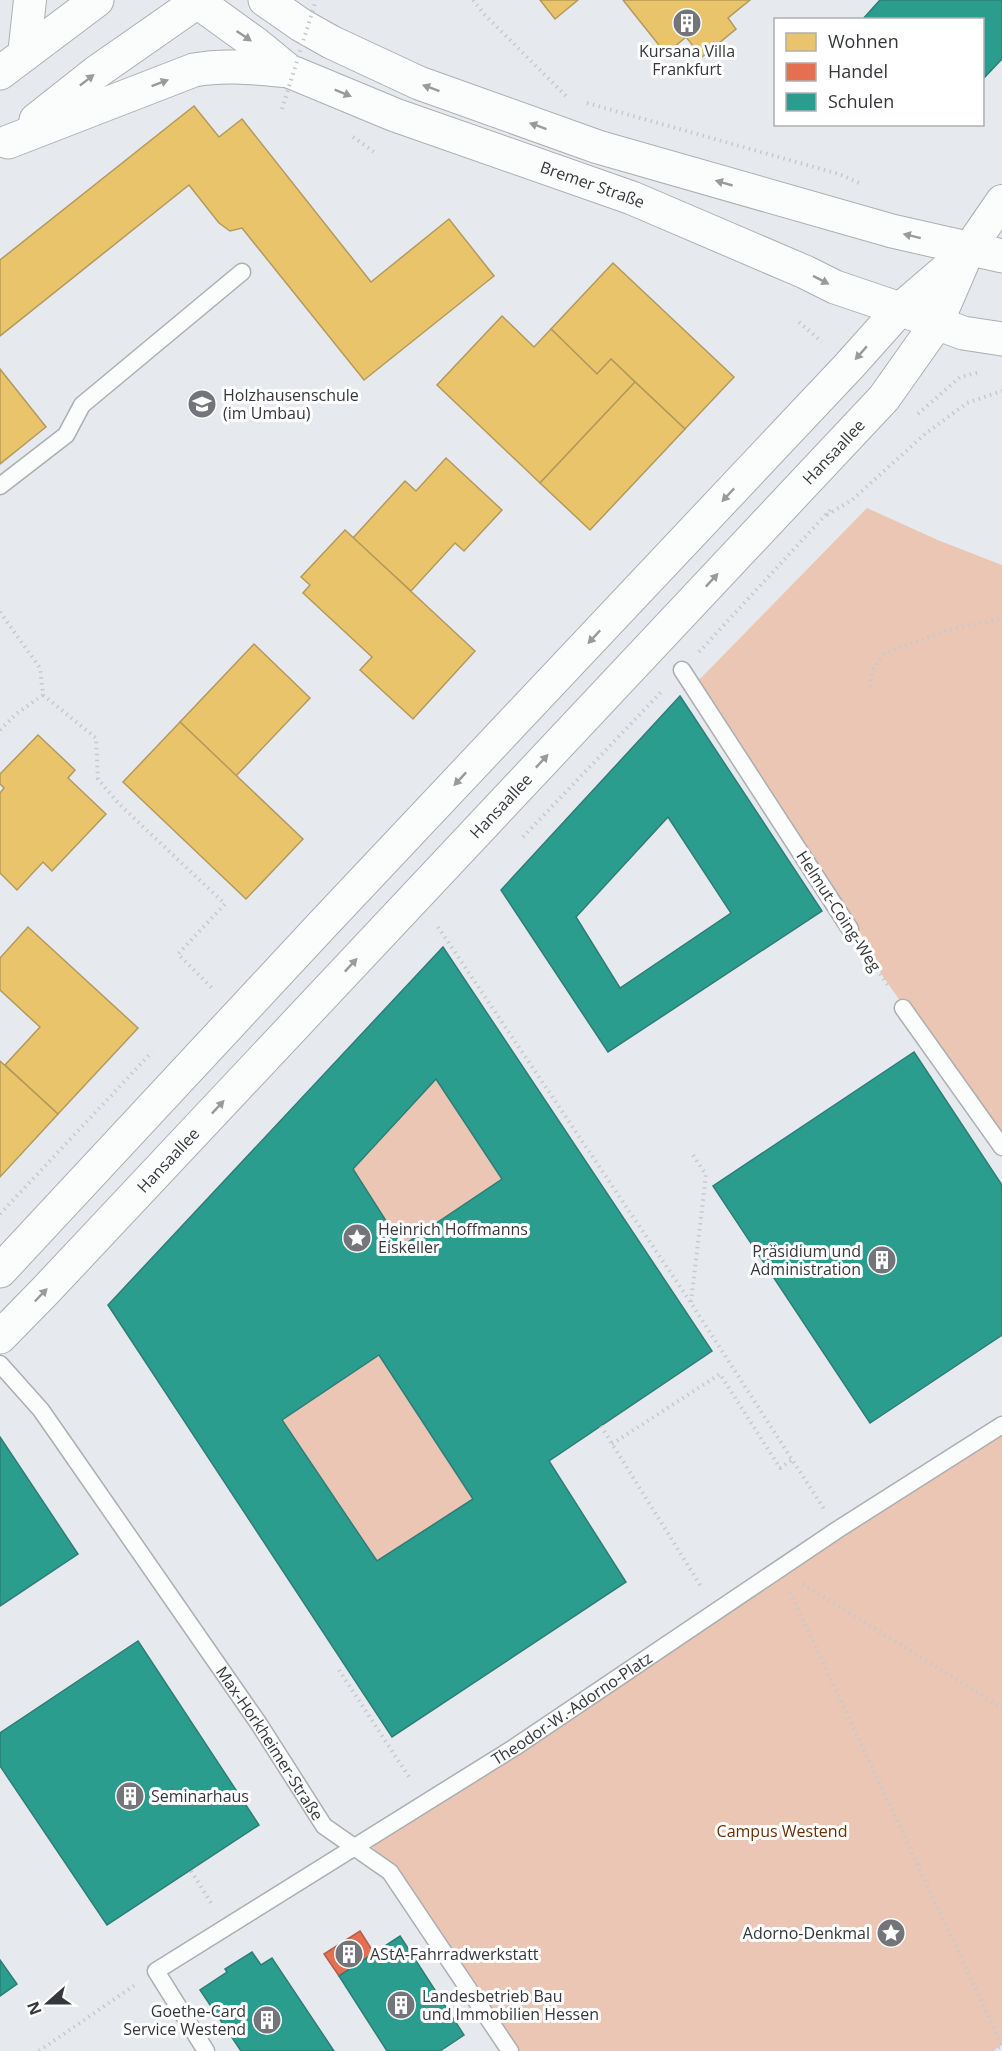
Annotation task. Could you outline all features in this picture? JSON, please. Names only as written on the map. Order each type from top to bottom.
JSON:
[{"type":"main road","points":[[12,64],[97,0]]},
{"type":"main road","points":[[265,0],[321,36],[419,83],[598,147],[892,231],[1002,256]]},
{"type":"main road","points":[[4,145],[98,71],[197,1]]},
{"type":"main road","name":"Bremer Straße","points":[[197,1],[289,71],[395,115],[632,198],[835,287],[963,333],[1002,339]]},
{"type":"main road","points":[[4,145],[194,70],[236,66],[289,71]]},
{"type":"main road","name":"Hansaallee","points":[[0,1270],[323,924],[842,375],[900,309]]},
{"type":"main road","name":"Hansaallee","points":[[0,1337],[884,398],[937,323]]},
{"type":"street","points":[[12,64],[30,0]]},
{"type":"street","name":"Hansaallee","points":[[937,323],[969,249],[1002,201]]},
{"type":"street","name":"Hansaallee","points":[[900,309],[969,249]]},
{"type":"lane","points":[[0,486],[66,435],[82,405],[242,272]]},
{"type":"lane","name":"Helmut-Coing-Weg","points":[[682,670],[850,929]]},
{"type":"lane","points":[[903,1008],[1002,1147]]},
{"type":"lane","name":"Max-Horkheimer-Straße","points":[[0,1364],[41,1410],[259,1724],[324,1826],[356,1847]]},
{"type":"lane","name":"Theodor-W.-Adorno-Platz","points":[[356,1847],[515,1747],[837,1530],[1002,1425]]},
{"type":"lane","points":[[206,2051],[156,1971],[356,1847],[390,1872],[510,2051]]},
{"type":"path","points":[[282,109],[316,0]]},
{"type":"path","points":[[473,0],[485,15],[568,98]]},
{"type":"path","points":[[579,101],[839,174]]},
{"type":"path","points":[[349,135],[377,154]]},
{"type":"path","points":[[800,322],[822,342]]},
{"type":"path","points":[[928,404],[960,377],[983,371]]},
{"type":"path","points":[[826,515],[852,500],[925,434],[967,403],[1002,391]]},
{"type":"path","points":[[0,612],[40,668],[43,695],[96,738],[98,779],[118,804],[225,904],[178,954],[212,988]]},
{"type":"path","points":[[870,687],[873,669],[884,653],[945,631],[1002,618]]},
{"type":"path","points":[[0,730],[16,714],[43,695]]},
{"type":"path","points":[[438,927],[691,1303],[837,1530]]},
{"type":"path","name":"Helmut-Coing-Weg","points":[[850,929],[903,1008]]},
{"type":"path","points":[[691,1303],[706,1175],[693,1155]]},
{"type":"path","points":[[612,1444],[720,1374],[780,1468],[792,1460]]},
{"type":"path","points":[[601,1426],[717,1611]]},
{"type":"path","points":[[780,1569],[1002,1708]]},
{"type":"path","points":[[780,1569],[1002,2045],[993,2051]]},
{"type":"path","points":[[339,1670],[426,1803]]},
{"type":"path","points":[[191,1871],[227,1928]]},
{"type":"path","points":[[39,2051],[156,1971]]},
{"type":"green space","points":[[867,508],[940,541],[1002,565],[1002,1147],[850,929],[691,684],[701,678]]},
{"type":"green space","points":[[436,1079],[502,1179],[402,1246],[353,1169]]},
{"type":"green space","points":[[379,1355],[473,1499],[377,1561],[282,1420]]},
{"type":"green space","name":"Campus Westend","points":[[1002,1425],[1002,2045],[993,2051],[510,2051],[368,1840]]},
{"type":"building: Wohnen","points":[[540,0],[578,0],[555,19]]},
{"type":"building: Wohnen","name":"Kursana Villa Frankfurt","points":[[623,0],[750,0],[728,18],[736,29],[702,57],[686,37],[666,54]]},
{"type":"building: Wohnen","points":[[194,106],[219,137],[242,119],[371,282],[449,219],[494,276],[364,380],[242,228],[230,231],[219,223],[189,185],[0,336],[0,260]]},
{"type":"building: Wohnen","points":[[613,263],[734,377],[685,429],[611,359],[597,374],[551,329]]},
{"type":"building: Wohnen","points":[[502,316],[534,347],[551,329],[597,374],[611,359],[635,382],[540,483],[437,385]]},
{"type":"building: Wohnen","points":[[0,369],[46,427],[0,464]]},
{"type":"building: Wohnen","points":[[635,382],[685,429],[590,530],[540,483]]},
{"type":"building: Wohnen","points":[[446,458],[502,510],[464,551],[455,543],[411,591],[353,538],[405,481],[416,491]]},
{"type":"building: Wohnen","points":[[345,530],[475,651],[413,719],[360,670],[372,657],[303,593],[310,585],[301,577]]},
{"type":"building: Wohnen","points":[[254,644],[310,698],[236,776],[180,722]]},
{"type":"building: Wohnen","points":[[180,722],[303,839],[246,899],[123,782]]},
{"type":"building: Wohnen","points":[[38,735],[75,770],[68,778],[106,814],[52,871],[43,862],[17,890],[0,873],[0,793],[4,788],[0,784],[0,774]]},
{"type":"building: Wohnen","points":[[28,927],[138,1028],[58,1114],[5,1065],[40,1027],[0,990],[0,958]]},
{"type":"building: Wohnen","points":[[0,1061],[58,1114],[0,1177]]},
{"type":"building: Handel","name":"AStA-Fahrradwerkstatt","points":[[360,1931],[374,1953],[339,1976],[324,1954]]},
{"type":"building: Schulen","points":[[880,0],[1002,0],[1002,59],[984,78],[984,18],[864,18]]},
{"type":"building: Schulen","points":[[680,696],[822,911],[608,1052],[501,890]],"holes":[[[668,817],[731,913],[620,988],[576,917]]]},
{"type":"building: Schulen","points":[[443,947],[712,1351],[549,1461],[626,1582],[392,1737],[108,1305]],"holes":[[[436,1079],[502,1179],[402,1246],[353,1169]],[[379,1355],[473,1499],[377,1561],[282,1420]]]},
{"type":"building: Schulen","name":"Präsidium und Administration","points":[[914,1052],[1002,1185],[1002,1335],[870,1423],[713,1186]]},
{"type":"building: Schulen","points":[[0,1437],[78,1554],[0,1606]]},
{"type":"building: Schulen","name":"Seminarhaus","points":[[138,1641],[259,1825],[107,1925],[0,1766],[0,1733]]},
{"type":"building: Schulen","name":"Landesbetrieb Bau und Immobilien Hessen","points":[[400,1936],[464,2035],[440,2051],[387,2051],[339,1976]]},
{"type":"building: Schulen","name":"Goethe-Card Service Westend","points":[[252,1952],[261,1965],[272,1958],[334,2051],[241,2051],[200,1990],[227,1972],[225,1969]]},
{"type":"building: Schulen","points":[[0,1960],[17,1984],[0,1996]]},
{"type":"place","name":"Kursana Villa Frankfurt","points":[[687,23]]},
{"type":"place","name":"Holzhausenschule (im Umbau)","points":[[202,404]]},
{"type":"place","name":"Heinrich Hoffmanns Eiskeller","points":[[357,1238]]},
{"type":"place","name":"Präsidium und Administration","points":[[882,1260]]},
{"type":"place","name":"Seminarhaus","points":[[130,1796]]},
{"type":"place","name":"Adorno-Denkmal","points":[[891,1933]]},
{"type":"place","name":"AStA-Fahrradwerkstatt","points":[[349,1954]]},
{"type":"place","name":"Landesbetrieb Bau und Immobilien Hessen","points":[[401,2005]]},
{"type":"place","name":"Goethe-Card Service Westend","points":[[267,2020]]}]
